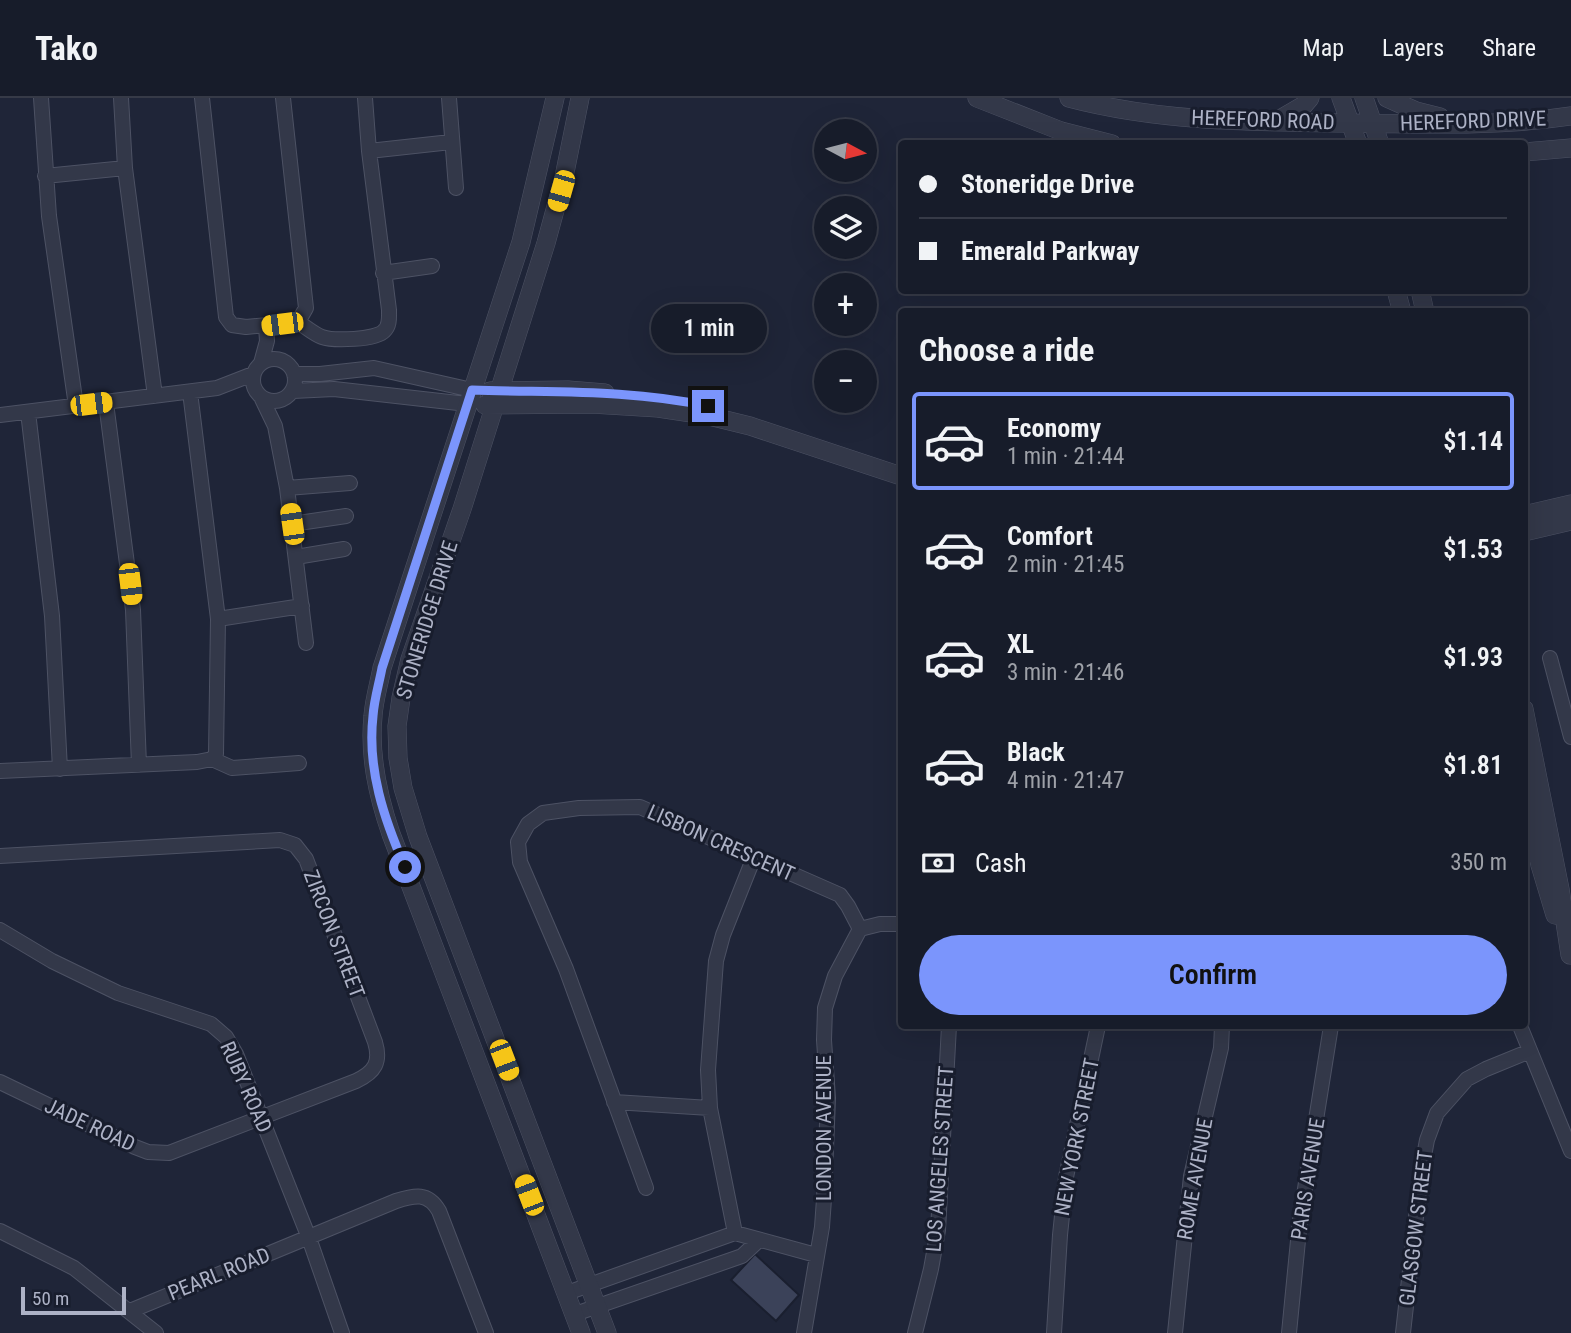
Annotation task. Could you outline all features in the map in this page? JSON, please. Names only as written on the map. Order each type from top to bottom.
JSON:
[{"type":"street","points":[[41,98],[45,176],[76,406]]},
{"type":"street","points":[[121,98],[125,168],[155,396]]},
{"type":"street","points":[[202,98],[226,317],[232,326],[238,327],[298,322],[319,336],[332,340],[379,334],[388,326],[389,319],[365,98]]},
{"type":"street","points":[[283,98],[306,299],[306,308],[298,322]]},
{"type":"street","points":[[449,98],[456,188]]},
{"type":"street","name":"STONERIDGE DRIVE","points":[[555,98],[521,242],[382,668],[373,714],[372,740],[380,801],[391,834],[582,1333]]},
{"type":"street","name":"STONERIDGE DRIVE","points":[[580,98],[564,177],[546,243],[462,509],[410,659],[397,726],[403,788],[418,837],[607,1333]]},
{"type":"street","points":[[976,98],[1061,131],[1096,140]]},
{"type":"street","name":"HEREFORD ROAD","points":[[1069,98],[1164,115],[1275,122],[1374,123]]},
{"type":"street","points":[[1275,122],[1304,105],[1310,98]]},
{"type":"street","points":[[1341,98],[1357,140]]},
{"type":"street","points":[[1364,98],[1379,140]]},
{"type":"street","points":[[1387,98],[1416,111],[1485,124]]},
{"type":"street","name":"HEREFORD DRIVE","points":[[1374,123],[1485,124],[1571,116]]},
{"type":"street","points":[[369,151],[451,142]]},
{"type":"street","name":"HEREFORD DRIVE","points":[[1528,152],[1571,148]]},
{"type":"street","points":[[45,176],[125,168]]},
{"type":"street","points":[[383,273],[432,266]]},
{"type":"street","points":[[266,326],[267,341],[252,381],[275,426],[287,488],[306,643]]},
{"type":"street","points":[[267,341],[294,374],[275,426]]},
{"type":"street","points":[[0,415],[217,388],[275,359],[282,360]]},
{"type":"street","points":[[294,374],[374,368],[470,397]]},
{"type":"street","points":[[217,388],[260,396],[276,402],[288,395],[334,389],[658,408],[705,415],[750,426],[898,475]]},
{"type":"street","points":[[496,398],[568,390],[670,398],[751,418],[898,462]]},
{"type":"street","points":[[190,392],[218,618],[217,747],[212,759]]},
{"type":"street","points":[[106,402],[133,610],[139,765]]},
{"type":"street","points":[[28,412],[52,617],[60,769]]},
{"type":"street","points":[[287,488],[350,483]]},
{"type":"street","points":[[1528,514],[1571,504]]},
{"type":"street","points":[[292,524],[346,516]]},
{"type":"street","points":[[1528,531],[1571,521]]},
{"type":"street","points":[[296,557],[344,550]]},
{"type":"street","points":[[218,618],[302,606]]},
{"type":"street","points":[[1550,658],[1571,737]]},
{"type":"street","points":[[1528,729],[1571,956]]},
{"type":"street","points":[[0,771],[197,762],[212,759],[238,768],[299,763]]},
{"type":"street","name":"LISBON CRESCENT","points":[[646,1188],[566,969],[520,862],[518,851],[522,832],[528,824],[543,813],[579,808],[631,806],[650,811],[840,895],[860,929]]},
{"type":"street","points":[[1528,809],[1540,865],[1563,942],[1571,956]]},
{"type":"street","name":"ZIRCON STREET","points":[[0,856],[280,840],[301,850],[375,1042],[377,1064],[368,1076],[356,1082],[260,1117]]},
{"type":"street","points":[[735,1233],[710,1108],[708,1070],[716,961],[723,935],[754,858]]},
{"type":"street","points":[[860,929],[880,924],[898,924]]},
{"type":"street","name":"LONDON AVENUE","points":[[804,1333],[823,1212],[828,1107],[825,1008],[835,976],[860,929]]},
{"type":"street","name":"RUBY ROAD","points":[[0,930],[52,961],[118,993],[201,1020],[220,1030],[232,1045],[309,1238],[342,1333]]},
{"type":"street","name":"LOS ANGELES STREET","points":[[915,1333],[938,1230],[949,1029]]},
{"type":"street","name":"NEW YORK STREET","points":[[1054,1333],[1066,1177],[1097,1029]]},
{"type":"street","name":"ROME AVENUE","points":[[1175,1333],[1188,1191],[1221,1048],[1222,1029]]},
{"type":"street","name":"PARIS AVENUE","points":[[1289,1333],[1300,1220],[1331,1029]]},
{"type":"street","points":[[1521,1029],[1571,1150]]},
{"type":"street","name":"GLASGOW STREET","points":[[1403,1333],[1421,1172],[1427,1140],[1437,1113],[1468,1079],[1530,1051]]},
{"type":"street","name":"JADE ROAD","points":[[0,1083],[135,1147],[158,1153],[180,1150],[260,1117]]},
{"type":"street","points":[[614,1102],[710,1108]]},
{"type":"street","name":"PEARL ROAD","points":[[130,1311],[396,1201],[419,1195],[427,1197],[439,1211],[486,1333]]},
{"type":"street","points":[[0,1231],[75,1268],[156,1333]]},
{"type":"street","points":[[566,1293],[735,1233],[816,1255]]},
{"type":"street","points":[[575,1314],[742,1256],[758,1241]]},
{"type":"building","points":[[755,1254],[799,1295],[776,1321],[731,1280]]},
{"type":"route","points":[[405,867],[380,801],[374,770],[373,714],[382,668],[472,390],[568,390],[670,398],[708,406]]}]
